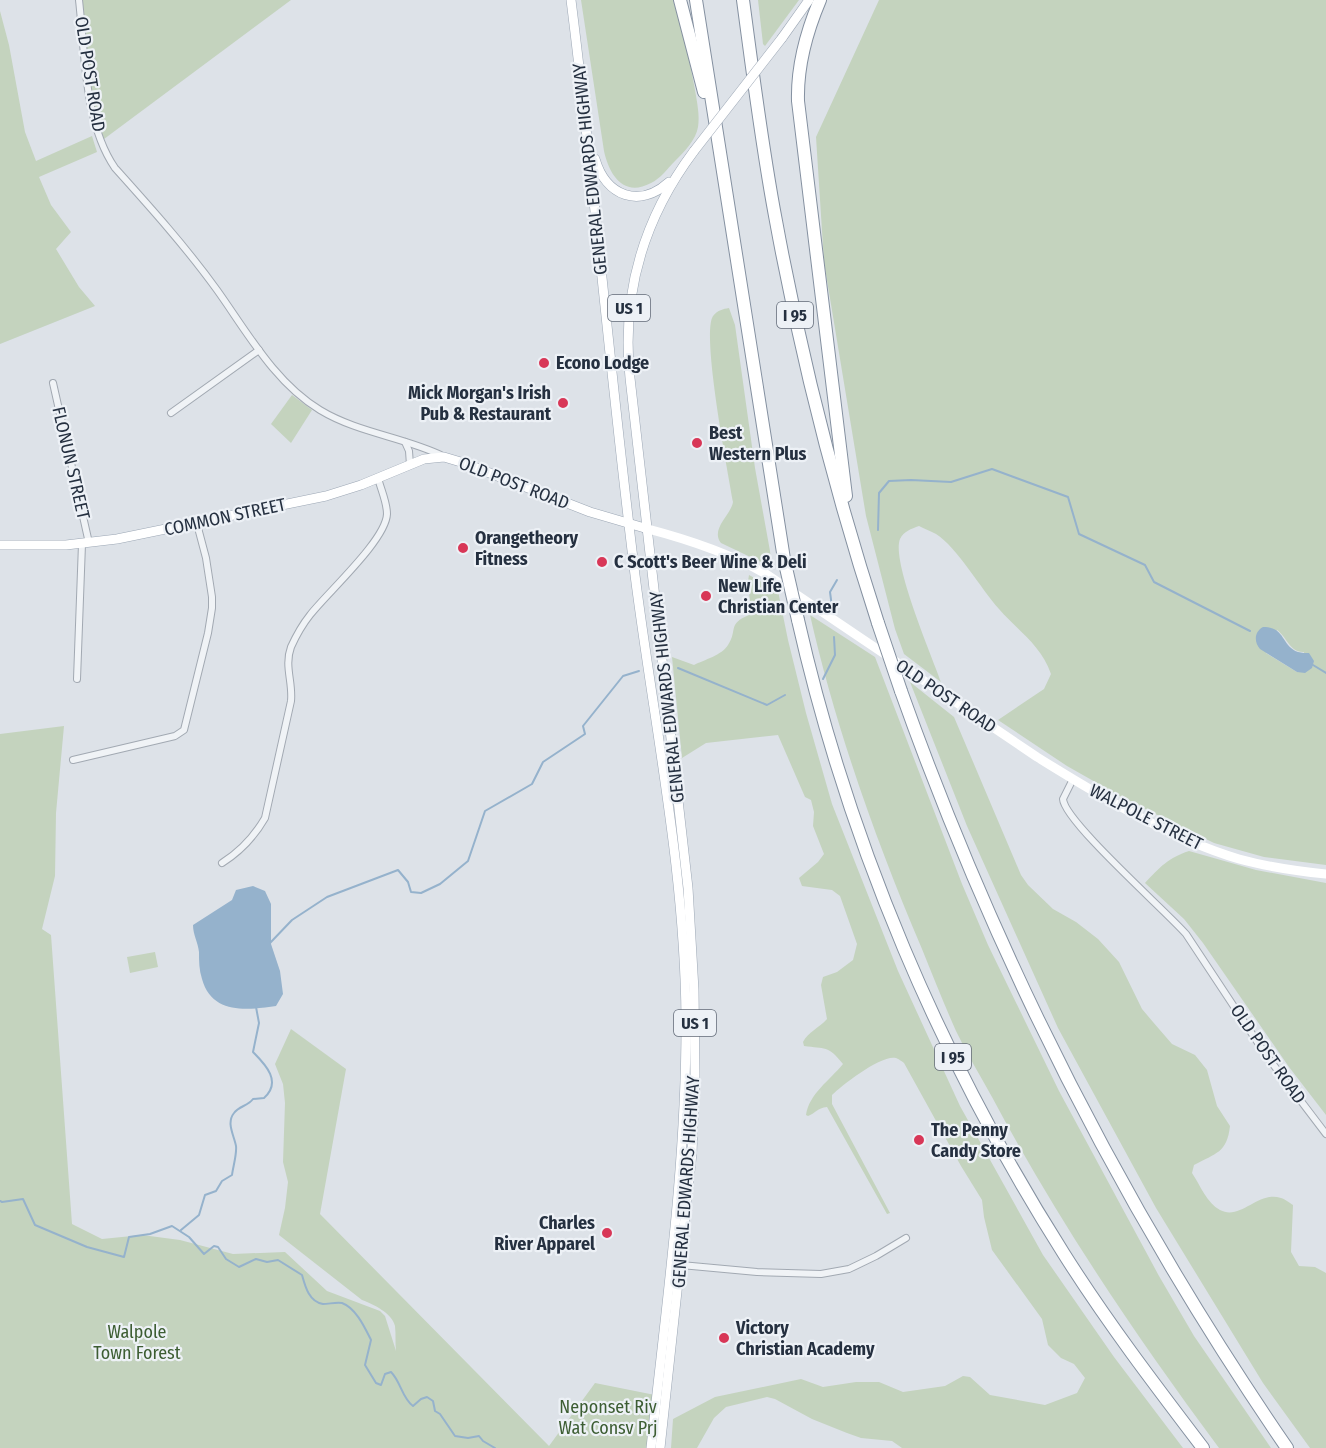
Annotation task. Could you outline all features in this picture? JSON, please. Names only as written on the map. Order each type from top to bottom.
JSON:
[{"type":"highway","points":[[680,0],[698,74],[717,136]]},
{"type":"highway","name":"I 95","points":[[696,0],[784,559],[824,724],[858,830],[898,935],[944,1037],[994,1136],[1065,1256],[1112,1325],[1203,1448]]},
{"type":"highway","name":"I 95","points":[[743,0],[762,136],[786,273],[817,413],[878,623],[938,793],[984,904],[1066,1080],[1174,1274],[1287,1448]]},
{"type":"highway","points":[[820,0],[802,52],[798,75],[798,101],[849,527]]},
{"type":"main road","name":"GENERAL EDWARDS HIGHWAY","points":[[571,0],[630,524],[671,823],[682,936],[686,1022],[682,1153],[651,1448]]},
{"type":"main road","name":"GENERAL EDWARDS HIGHWAY","points":[[660,1448],[694,1127],[693,962],[688,888],[628,365],[629,314],[634,277],[644,241],[657,210],[676,175],[809,0]]},
{"type":"main road","points":[[584,104],[596,164],[603,179],[611,188],[630,196],[646,195],[662,188],[676,175]]},
{"type":"main road","name":"OLD POST ROAD","points":[[444,457],[553,499],[706,546],[734,557],[766,574],[1073,779]]},
{"type":"main road","name":"COMMON STREET","points":[[0,545],[86,544],[197,524],[326,496],[424,459],[444,457]]},
{"type":"main road","name":"WALPOLE STREET","points":[[1073,779],[1201,846],[1241,859],[1326,874]]},
{"type":"street","name":"OLD POST ROAD","points":[[79,0],[93,112],[100,142],[106,154],[115,168],[216,289],[259,350],[291,386],[319,409],[350,424],[426,448],[444,457]]},
{"type":"street","points":[[171,413],[259,350]]},
{"type":"street","name":"FLONUN STREET","points":[[53,383],[86,544],[77,679]]},
{"type":"street","points":[[405,441],[409,451],[410,465]]},
{"type":"street","points":[[222,863],[243,847],[256,833],[265,818],[291,701],[292,692],[287,663],[292,646],[310,616],[371,546],[384,526],[387,516],[378,478]]},
{"type":"street","points":[[73,760],[170,737],[184,730],[212,609],[206,558],[197,524]]},
{"type":"street","name":"OLD POST ROAD","points":[[1073,779],[1063,799],[1067,812],[1110,859],[1186,934],[1266,1055],[1326,1134]]},
{"type":"street","points":[[681,1265],[757,1272],[821,1274],[849,1269],[906,1238]]},
{"type":"green space","points":[[79,0],[291,0],[100,142],[87,72]]},
{"type":"green space","points":[[581,0],[673,0],[693,79],[699,118],[698,127],[689,146],[664,173],[641,187],[625,186],[614,175],[606,160]]},
{"type":"green space","points":[[758,0],[799,0],[765,46],[763,44]]},
{"type":"green space","points":[[879,0],[1326,0],[1326,865],[1264,857],[1214,843],[1127,800],[1067,766],[998,720],[1044,689],[1051,674],[1047,664],[1035,646],[992,601],[952,548],[936,534],[919,526],[908,531],[900,539],[901,567],[941,682],[904,654],[895,629],[866,516],[824,262],[816,137]],"holes":[[[1277,630],[1295,650],[1304,652],[1297,672],[1266,653]]]},
{"type":"green space","points":[[0,11],[9,45],[25,132],[36,161],[92,136],[97,152],[39,177],[51,205],[71,232],[56,249],[79,287],[95,306],[0,344]]},
{"type":"green space","points":[[729,308],[735,325],[755,468],[770,551],[771,561],[765,564],[721,543],[718,538],[719,527],[733,502],[713,375],[710,328],[713,316]]},
{"type":"green space","points":[[292,395],[312,410],[291,443],[271,424]]},
{"type":"green space","points":[[749,575],[778,591],[806,713],[832,804],[898,971],[960,1106],[1043,1255],[1114,1357],[1183,1448],[902,1448],[892,1441],[861,1438],[847,1433],[767,1397],[726,1407],[714,1418],[697,1448],[671,1448],[673,1419],[715,1397],[801,1379],[823,1387],[856,1382],[879,1382],[903,1392],[945,1386],[963,1376],[970,1377],[990,1395],[1045,1405],[1077,1393],[1085,1378],[1074,1364],[1061,1358],[1048,1345],[1042,1319],[992,1250],[982,1200],[904,1063],[896,1058],[890,1058],[872,1065],[832,1095],[832,1104],[890,1213],[887,1214],[827,1107],[806,1115],[811,1100],[843,1064],[830,1051],[804,1046],[803,1042],[827,1019],[821,985],[823,977],[837,972],[853,960],[857,944],[840,896],[832,890],[802,886],[799,878],[824,854],[813,826],[814,812],[811,800],[805,797],[778,735],[706,743],[682,758],[672,657],[694,665],[725,649],[731,640],[735,624],[749,615]]},
{"type":"green space","points":[[810,615],[875,657],[962,884],[988,945],[1059,1091],[1194,1336],[1271,1448],[1219,1448],[1099,1277],[1017,1143],[956,1031],[905,908],[858,784],[820,658]]},
{"type":"green space","points":[[910,682],[954,717],[1021,875],[1028,885],[1053,909],[1076,922],[1098,939],[1119,962],[1142,1009],[1172,1044],[1195,1055],[1207,1070],[1217,1106],[1230,1126],[1223,1147],[1214,1155],[1194,1165],[1192,1173],[1208,1198],[1215,1207],[1228,1212],[1235,1212],[1257,1201],[1273,1197],[1283,1199],[1293,1205],[1291,1252],[1299,1266],[1315,1267],[1326,1273],[1326,1448],[1310,1448],[1263,1383],[1156,1208],[1058,1028],[967,826]]},
{"type":"green space","name":"Walpole Town Forest","points":[[64,726],[56,813],[55,876],[42,929],[51,935],[72,1224],[102,1239],[142,1235],[180,1240],[233,1254],[285,1252],[327,1291],[380,1311],[385,1316],[396,1351],[395,1326],[386,1313],[362,1300],[279,1235],[288,1182],[283,1162],[285,1103],[283,1084],[275,1064],[291,1029],[346,1069],[320,1214],[549,1446],[595,1383],[655,1395],[648,1448],[0,1448],[0,734]]},
{"type":"green space","points":[[1189,851],[1256,870],[1326,883],[1326,1115],[1289,1067],[1203,943],[1184,919],[1145,883],[1165,864]]},
{"type":"green space","points":[[155,952],[158,967],[130,973],[127,957]]},
{"type":"water","points":[[1263,627],[1276,630],[1289,646],[1298,652],[1309,653],[1314,661],[1312,668],[1305,673],[1297,672],[1260,649],[1256,637]]},
{"type":"water","points":[[253,886],[265,891],[271,904],[271,944],[280,971],[283,994],[276,1006],[254,1009],[232,1008],[214,999],[207,991],[200,972],[193,925],[232,900],[236,890]]},
{"type":"waterway","points":[[878,530],[879,493],[889,481],[951,482],[992,469],[1068,497],[1079,534],[1145,565],[1154,582],[1250,631]]},
{"type":"waterway","points":[[832,607],[830,592],[837,580]]},
{"type":"waterway","points":[[823,679],[835,655],[834,637]]},
{"type":"waterway","points":[[1313,665],[1326,673]]},
{"type":"waterway","points":[[678,668],[767,705],[785,695]]},
{"type":"waterway","points":[[270,943],[292,920],[327,897],[398,870],[408,882],[411,892],[421,893],[440,884],[468,861],[485,811],[532,784],[543,762],[585,734],[583,726],[623,676],[639,671]]},
{"type":"waterway","points":[[181,1230],[199,1215],[205,1195],[216,1191],[222,1181],[232,1175],[236,1149],[231,1125],[234,1113],[253,1099],[264,1098],[272,1086],[267,1068],[253,1052],[259,1023],[256,1007]]},
{"type":"waterway","points":[[0,1201],[23,1199],[35,1225],[87,1247],[124,1257],[129,1237],[150,1234],[172,1226],[189,1237],[204,1254],[214,1246],[218,1247],[226,1259],[239,1267],[256,1259],[267,1262],[278,1260],[302,1275],[308,1293],[318,1303],[342,1303],[356,1314],[371,1340],[365,1365],[376,1383],[381,1385],[385,1374],[391,1372],[406,1399],[413,1406],[427,1397],[433,1401],[435,1411],[440,1414],[455,1436],[468,1438],[479,1436],[495,1448]]},
{"type":"place","name":"Econo Lodge","points":[[544,363]]},
{"type":"place","name":"Mick Morgan's Irish Pub & Restaurant","points":[[563,403]]},
{"type":"place","name":"Best Western Plus","points":[[697,443]]},
{"type":"place","name":"Orangetheory Fitness","points":[[463,548]]},
{"type":"place","name":"C Scott's Beer Wine & Deli","points":[[602,562]]},
{"type":"place","name":"New Life Christian Center","points":[[706,596]]},
{"type":"place","name":"The Penny Candy Store","points":[[919,1140]]},
{"type":"place","name":"Charles River Apparel","points":[[607,1233]]},
{"type":"place","name":"Victory Christian Academy","points":[[724,1338]]},
{"type":"park label","name":"Neponset Riv Wat Consv Prj","points":[[608,1417]]}]
